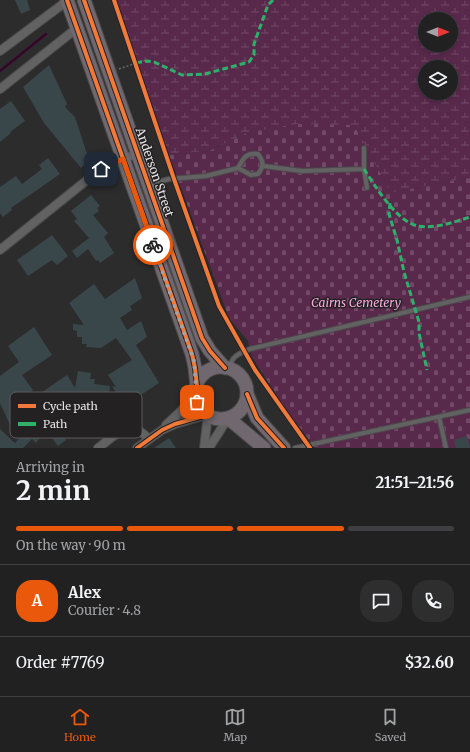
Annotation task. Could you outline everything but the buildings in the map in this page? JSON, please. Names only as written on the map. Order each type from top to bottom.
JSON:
[{"type":"main road","points":[[67,0],[194,361],[198,405],[207,415],[218,419],[228,418],[237,414],[243,408],[247,394]]},
{"type":"main road","name":"Anderson Street","points":[[84,0],[202,338],[210,351],[228,368]]},
{"type":"main road","points":[[196,388],[206,373],[217,368],[228,368],[238,374],[244,381],[247,394],[257,418],[284,448]]},
{"type":"main road","points":[[228,418],[264,448]]},
{"type":"street","points":[[0,51],[67,0]]},
{"type":"street","points":[[0,89],[77,28]]},
{"type":"street","points":[[0,250],[97,172],[138,153]]},
{"type":"street","points":[[162,430],[181,411],[196,388]]},
{"type":"street","points":[[137,448],[162,430],[184,420],[207,415],[204,448]]},
{"type":"street","points":[[209,448],[228,418]]},
{"type":"street","points":[[142,432],[149,439]]},
{"type":"street","points":[[98,448],[112,438]]},
{"type":"lane","points":[[364,148],[364,169],[367,188]]},
{"type":"lane","points":[[149,185],[169,179],[206,176],[238,168],[251,175],[258,174],[263,166],[263,160],[258,154],[252,153],[245,156],[238,168]]},
{"type":"lane","points":[[263,166],[302,171],[364,169]]},
{"type":"lane","points":[[228,368],[234,358],[250,349],[470,297]]},
{"type":"lane","points":[[295,448],[439,418],[470,410]]},
{"type":"lane","points":[[439,418],[446,448]]},
{"type":"path","points":[[133,56],[138,70]]},
{"type":"path","points":[[109,72],[136,63]]},
{"type":"green space","points":[[115,0],[470,0],[470,177],[391,193],[249,132],[209,151],[169,155]]},
{"type":"green space","name":"Cairns Cemetery","points":[[297,124],[354,125],[391,193],[470,177],[470,448],[315,448],[281,402],[252,357],[248,341],[229,318],[169,155],[209,151],[249,132]]},
{"type":"waterway","points":[[0,71],[46,34]]},
{"type":"marked path","points":[[136,63],[146,61],[154,62],[182,75],[205,74],[249,62],[254,55],[254,44],[268,5],[273,0]]},
{"type":"marked path","points":[[364,169],[387,202],[402,218],[410,223],[418,226],[431,227],[470,217]]},
{"type":"marked path","points":[[390,203],[389,214],[419,322],[419,333],[427,370]]},
{"type":"cycle path","points":[[67,0],[192,354],[197,386]]},
{"type":"cycle path","points":[[84,0],[202,338],[210,351],[225,368]]},
{"type":"cycle path","points":[[114,0],[174,179],[219,306],[255,370],[310,448]]},
{"type":"cycle path","points":[[247,394],[257,418],[284,448]]},
{"type":"cycle path","points":[[137,448],[162,430],[175,424],[207,415]]},
{"type":"way so far","points":[[153,245],[194,361],[197,402]]},
{"type":"route","points":[[101,169],[123,159],[153,245]]}]
